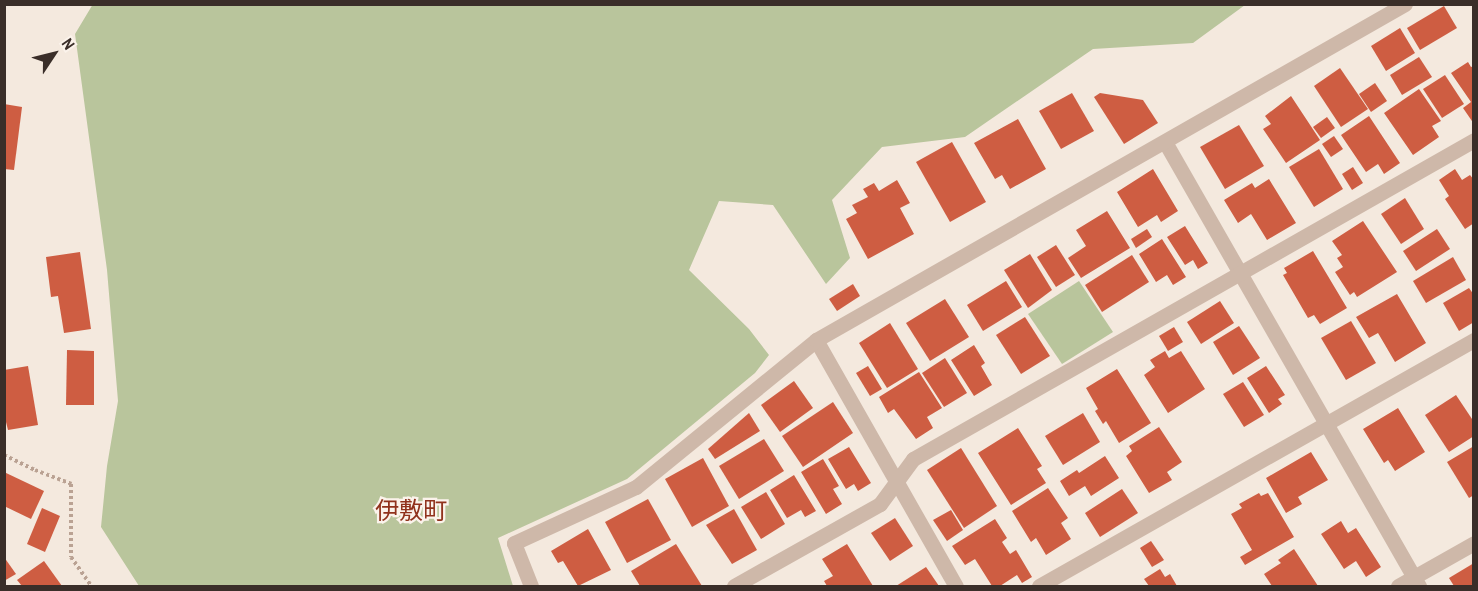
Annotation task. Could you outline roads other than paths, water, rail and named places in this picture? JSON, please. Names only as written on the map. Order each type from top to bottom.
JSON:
[{"type":"street","points":[[531,586],[514,543],[636,487],[816,339],[1405,4]]},
{"type":"street","points":[[734,586],[880,504],[913,459],[1473,140]]},
{"type":"street","points":[[1165,142],[1417,582]]},
{"type":"street","points":[[816,339],[956,586]]},
{"type":"street","points":[[1039,586],[1473,340]]},
{"type":"street","points":[[1398,586],[1417,582],[1473,543]]},
{"type":"district","name":"伊敷町","points":[[411,511]]}]
